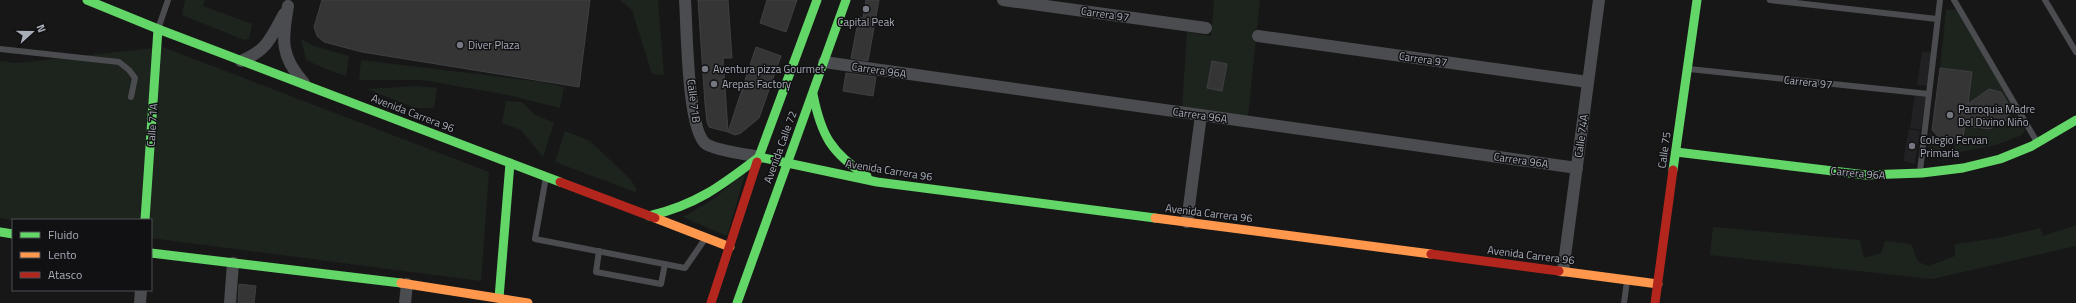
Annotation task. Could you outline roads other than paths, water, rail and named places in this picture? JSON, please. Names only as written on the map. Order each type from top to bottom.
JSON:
[{"type":"main road","name":"Avenida Carrera 96","points":[[87,0],[306,86],[730,247]]},
{"type":"main road","name":"Avenida Calle 72","points":[[711,303],[759,157],[818,0]]},
{"type":"main road","name":"Avenida Calle 72","points":[[737,303],[846,0]]},
{"type":"main road","name":"Calle 75","points":[[1655,303],[1697,0]]},
{"type":"main road","name":"Calle 71A","points":[[145,219],[158,29]]},
{"type":"main road","points":[[812,94],[820,126],[830,146],[846,163],[877,182]]},
{"type":"main road","name":"Carrera 96A","points":[[1676,152],[1866,175],[1893,176],[1954,168],[1994,160],[2016,153],[2037,143],[2076,120]]},
{"type":"main road","name":"Avenida Carrera 96","points":[[759,157],[877,182],[1658,284]]},
{"type":"main road","points":[[649,216],[674,212],[699,201],[759,157]]},
{"type":"main road","points":[[499,301],[510,163]]},
{"type":"main road","points":[[0,232],[12,234]]},
{"type":"main road","points":[[152,253],[407,284],[499,301],[528,303]]},
{"type":"street","name":"Calle 71B","points":[[685,0],[693,111],[699,135],[708,145],[759,157]]},
{"type":"street","name":"Carrera 97","points":[[1002,0],[1206,28]]},
{"type":"street","name":"Calle 74A","points":[[1563,271],[1599,0]]},
{"type":"street","points":[[241,61],[257,54],[265,47],[289,3]]},
{"type":"street","points":[[289,3],[284,32],[287,57],[289,65],[306,86]]},
{"type":"street","name":"Carrera 97","points":[[1258,36],[1588,82]]},
{"type":"street","name":"Carrera 96A","points":[[824,62],[1576,168]]},
{"type":"street","points":[[1187,222],[1200,115]]},
{"type":"street","points":[[230,303],[233,263]]},
{"type":"street","points":[[405,303],[407,284]]},
{"type":"street","points":[[140,303],[141,291]]},
{"type":"lane","points":[[158,29],[168,0]]},
{"type":"lane","points":[[1770,0],[1938,19]]},
{"type":"lane","points":[[1919,172],[1940,0]]},
{"type":"lane","points":[[1954,0],[2037,143]]},
{"type":"lane","points":[[2045,0],[2076,52]]},
{"type":"lane","points":[[0,48],[119,62],[129,70],[134,78],[132,98]]},
{"type":"lane","name":"Carrera 97","points":[[1688,69],[1929,94]]},
{"type":"lane","points":[[546,177],[535,239],[685,268],[706,238]]},
{"type":"lane","points":[[599,252],[596,272],[661,284],[665,264]]},
{"type":"lane","points":[[1624,303],[1627,279]]},
{"type":"place","name":"Capital Peak","points":[[866,9]]},
{"type":"place","name":"Diver Plaza","points":[[460,45]]},
{"type":"place","name":"Aventura pizza Gourmet","points":[[705,69]]},
{"type":"place","name":"Arepas Factory","points":[[714,84]]},
{"type":"place","name":"Parroquia Madre Del Divino Niño","points":[[1950,115]]},
{"type":"place","name":"Colegio Fervan Primaria","points":[[1912,146]]}]
